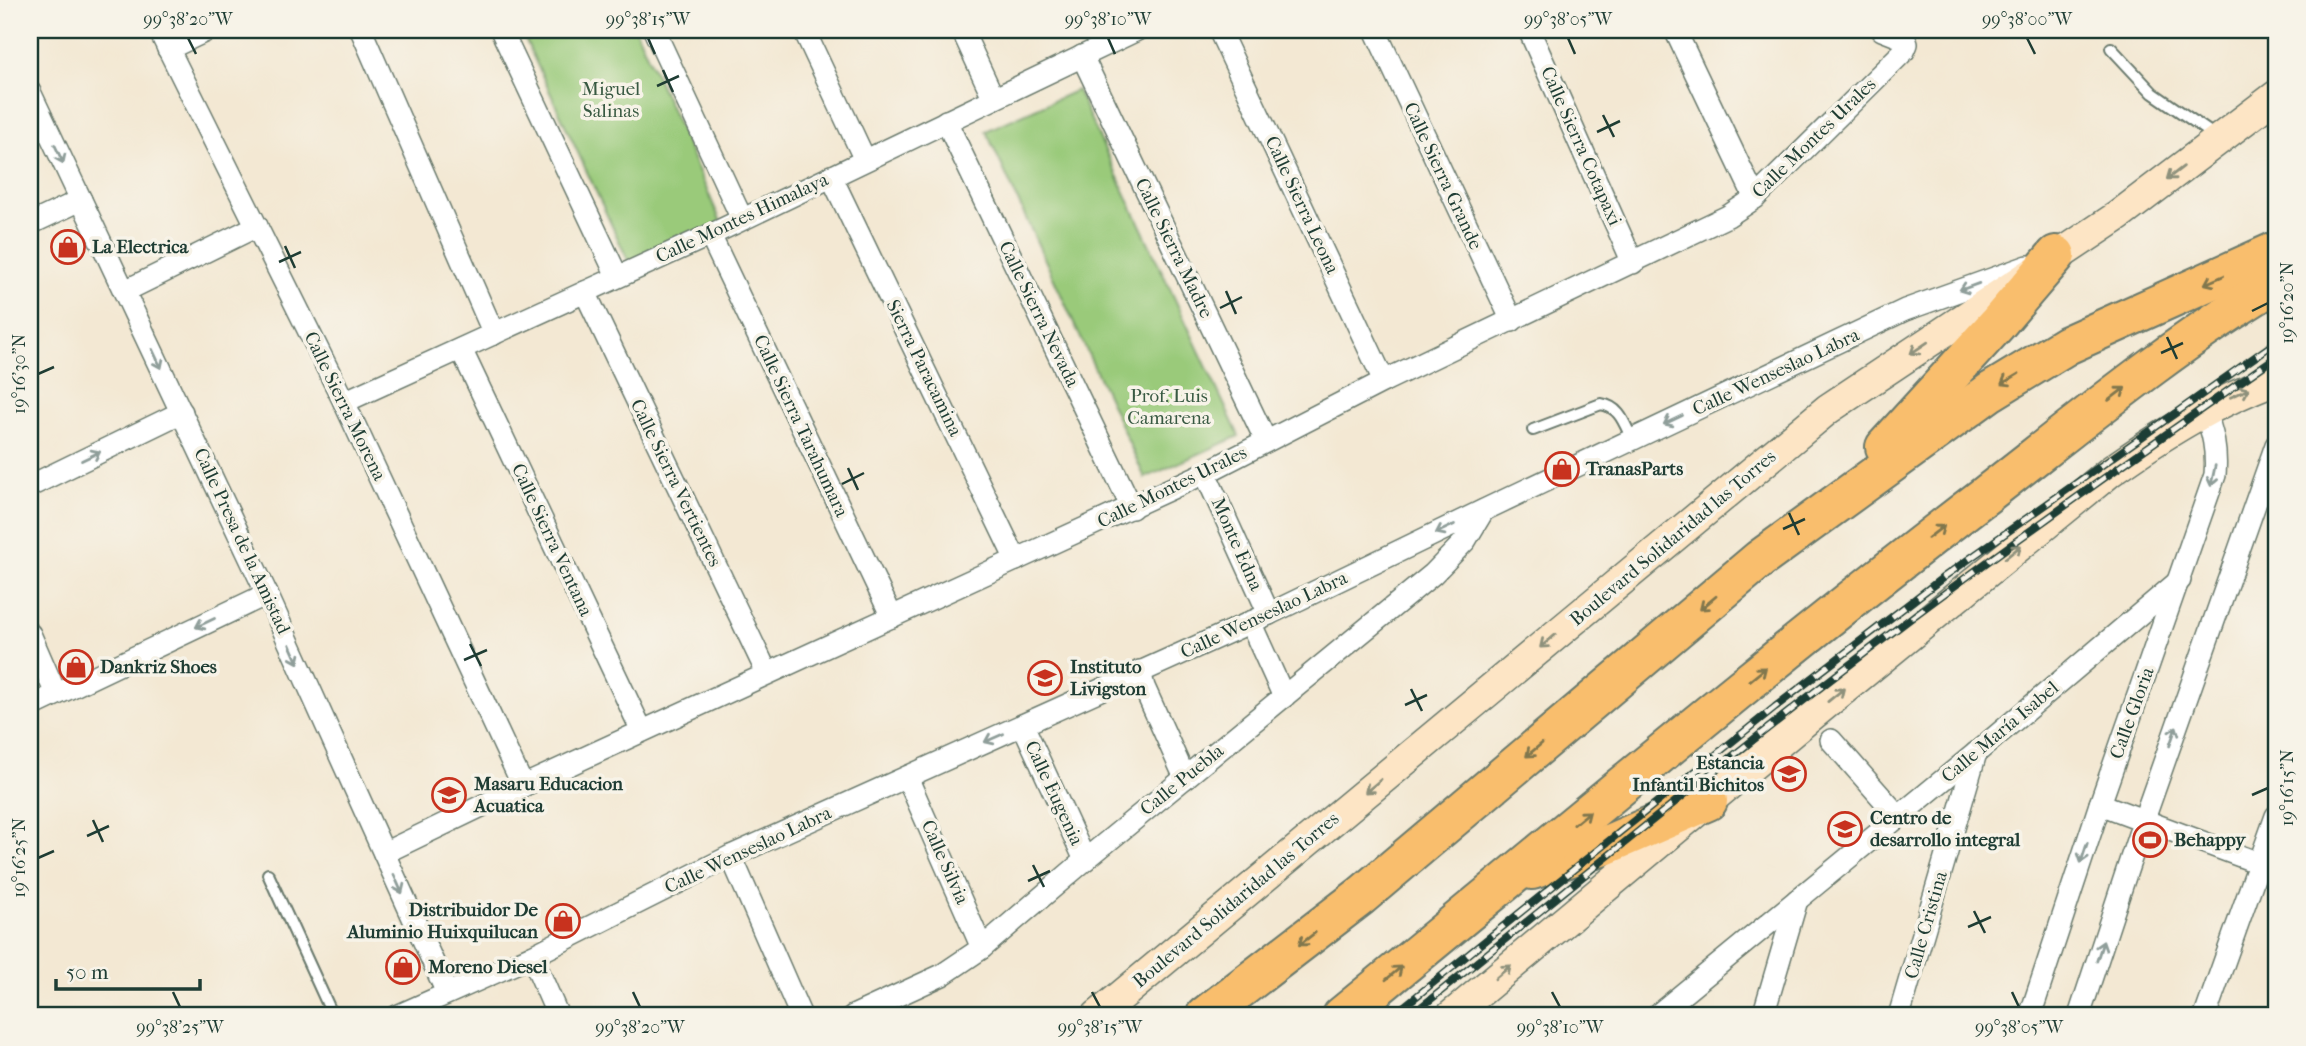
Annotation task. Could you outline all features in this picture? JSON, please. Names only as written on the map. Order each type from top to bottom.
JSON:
[{"type":"highway","points":[[1205,1016],[1361,896],[1760,559],[1990,391],[2067,345],[2276,251]]},
{"type":"highway","points":[[1760,559],[1811,508],[1892,441],[2056,255]]},
{"type":"highway","points":[[1342,1016],[1882,574],[2165,357],[2232,309],[2276,283]]},
{"type":"highway","points":[[1510,877],[1604,846],[1708,801]]},
{"type":"main road","name":"Boulevard Solidaridad las Torres","points":[[1097,1016],[1828,410],[2118,216],[2274,97]]},
{"type":"main road","points":[[1451,1016],[1708,801],[2111,471],[2157,438],[2204,410],[2276,379]]},
{"type":"street","name":"Calle Sierra Morena","points":[[159,30],[344,402],[523,786]]},
{"type":"street","points":[[168,49],[208,30]]},
{"type":"street","points":[[361,30],[494,334]]},
{"type":"street","points":[[501,30],[617,276]]},
{"type":"street","points":[[653,30],[742,219]]},
{"type":"street","points":[[804,30],[865,160]]},
{"type":"street","points":[[962,30],[993,97]]},
{"type":"street","name":"Calle Montes Himalaya","points":[[344,402],[710,235],[1082,56],[1114,35],[1137,30]]},
{"type":"street","name":"Calle Sierra Leona","points":[[1219,30],[1384,381]]},
{"type":"street","name":"Calle Sierra Grande","points":[[1375,30],[1512,321]]},
{"type":"street","name":"Calle Sierra Cotapaxi","points":[[1529,30],[1633,263]]},
{"type":"street","points":[[1675,30],[1755,198]]},
{"type":"street","name":"Calle Montes Urales","points":[[384,853],[767,673],[1132,508],[1384,381],[1699,231],[1755,198],[1904,51],[1907,44],[1905,39],[1882,30]]},
{"type":"street","name":"Calle Sierra Madre","points":[[1082,56],[1266,441]]},
{"type":"street","name":"Calle Presa de la Amistad","points":[[30,92],[267,594],[447,993]]},
{"type":"street","name":"Calle Sierra Nevada","points":[[946,121],[1132,508]]},
{"type":"street","name":"Sierra Paracamina","points":[[831,176],[1016,560]]},
{"type":"street","points":[[30,224],[81,200]]},
{"type":"street","points":[[125,291],[257,226]]},
{"type":"street","name":"Calle Sierra Tarahumara","points":[[710,235],[892,617]]},
{"type":"street","name":"Calle Wenseslao Labra","points":[[397,1016],[531,956],[731,856],[1260,618],[1905,310],[2056,255]]},
{"type":"street","name":"Calle Sierra Vertientes","points":[[585,292],[767,673]]},
{"type":"street","name":"Calle Sierra Ventana","points":[[461,349],[642,731]]},
{"type":"street","name":"Calle Gloria","points":[[2030,1016],[2100,804],[2215,474],[2214,434],[2204,410]]},
{"type":"street","points":[[30,486],[182,412]]},
{"type":"street","points":[[2078,1016],[2143,822],[2276,445]]},
{"type":"street","name":"Monte Edna","points":[[1205,473],[1260,618],[1284,697]]},
{"type":"street","name":"Calle Puebla","points":[[853,1016],[942,975],[982,948],[1433,574],[1465,541],[1484,510]]},
{"type":"street","name":"Calle María Isabel","points":[[1656,1016],[1976,753],[2180,580]]},
{"type":"street","points":[[30,706],[267,594]]},
{"type":"street","points":[[30,634],[56,694]]},
{"type":"street","points":[[1140,671],[1144,687],[1185,778]]},
{"type":"street","name":"Calle Eugenia","points":[[1023,725],[1085,860]]},
{"type":"street","points":[[1831,740],[1898,816]]},
{"type":"street","name":"Calle Cristina","points":[[1899,1016],[1976,753]]},
{"type":"street","name":"Calle Silvia","points":[[907,776],[982,948]]},
{"type":"street","points":[[2100,804],[2259,863]]},
{"type":"street","points":[[2205,1016],[2276,816]]},
{"type":"street","points":[[731,856],[801,1016]]},
{"type":"street","points":[[1763,1016],[1797,900]]},
{"type":"street","points":[[531,956],[558,1016]]},
{"type":"lane","points":[[2111,48],[2153,93],[2220,139]]},
{"type":"lane","points":[[1534,429],[1601,404],[1612,406],[1620,415],[1632,439]]},
{"type":"lane","points":[[268,874],[333,1016]]},
{"type":"green space","name":"Miguel Salinas","points":[[521,30],[636,30],[722,224],[631,267]]},
{"type":"green space","name":"Prof. Luis Camarena","points":[[1077,90],[1239,436],[1145,478],[986,131]]},
{"type":"railway","points":[[1392,1016],[1775,707],[1945,576],[2276,342]]},
{"type":"railway","points":[[1410,1016],[1836,675],[2039,525],[2276,357]]},
{"type":"place","name":"La Electrica","points":[[68,247]]},
{"type":"place","name":"TranasParts","points":[[1562,469]]},
{"type":"place","name":"Dankriz Shoes","points":[[76,667]]},
{"type":"place","name":"Instituto Livigston","points":[[1045,678]]},
{"type":"place","name":"Estancia Infantil Bichitos","points":[[1789,774]]},
{"type":"place","name":"Masaru Educacion Acuatica","points":[[449,795]]},
{"type":"place","name":"Centro de desarrollo integral","points":[[1845,829]]},
{"type":"place","name":"Behappy","points":[[2150,840]]},
{"type":"place","name":"Distribuidor De Aluminio Huixquilucan","points":[[563,921]]},
{"type":"place","name":"Moreno Diesel","points":[[403,967]]}]
